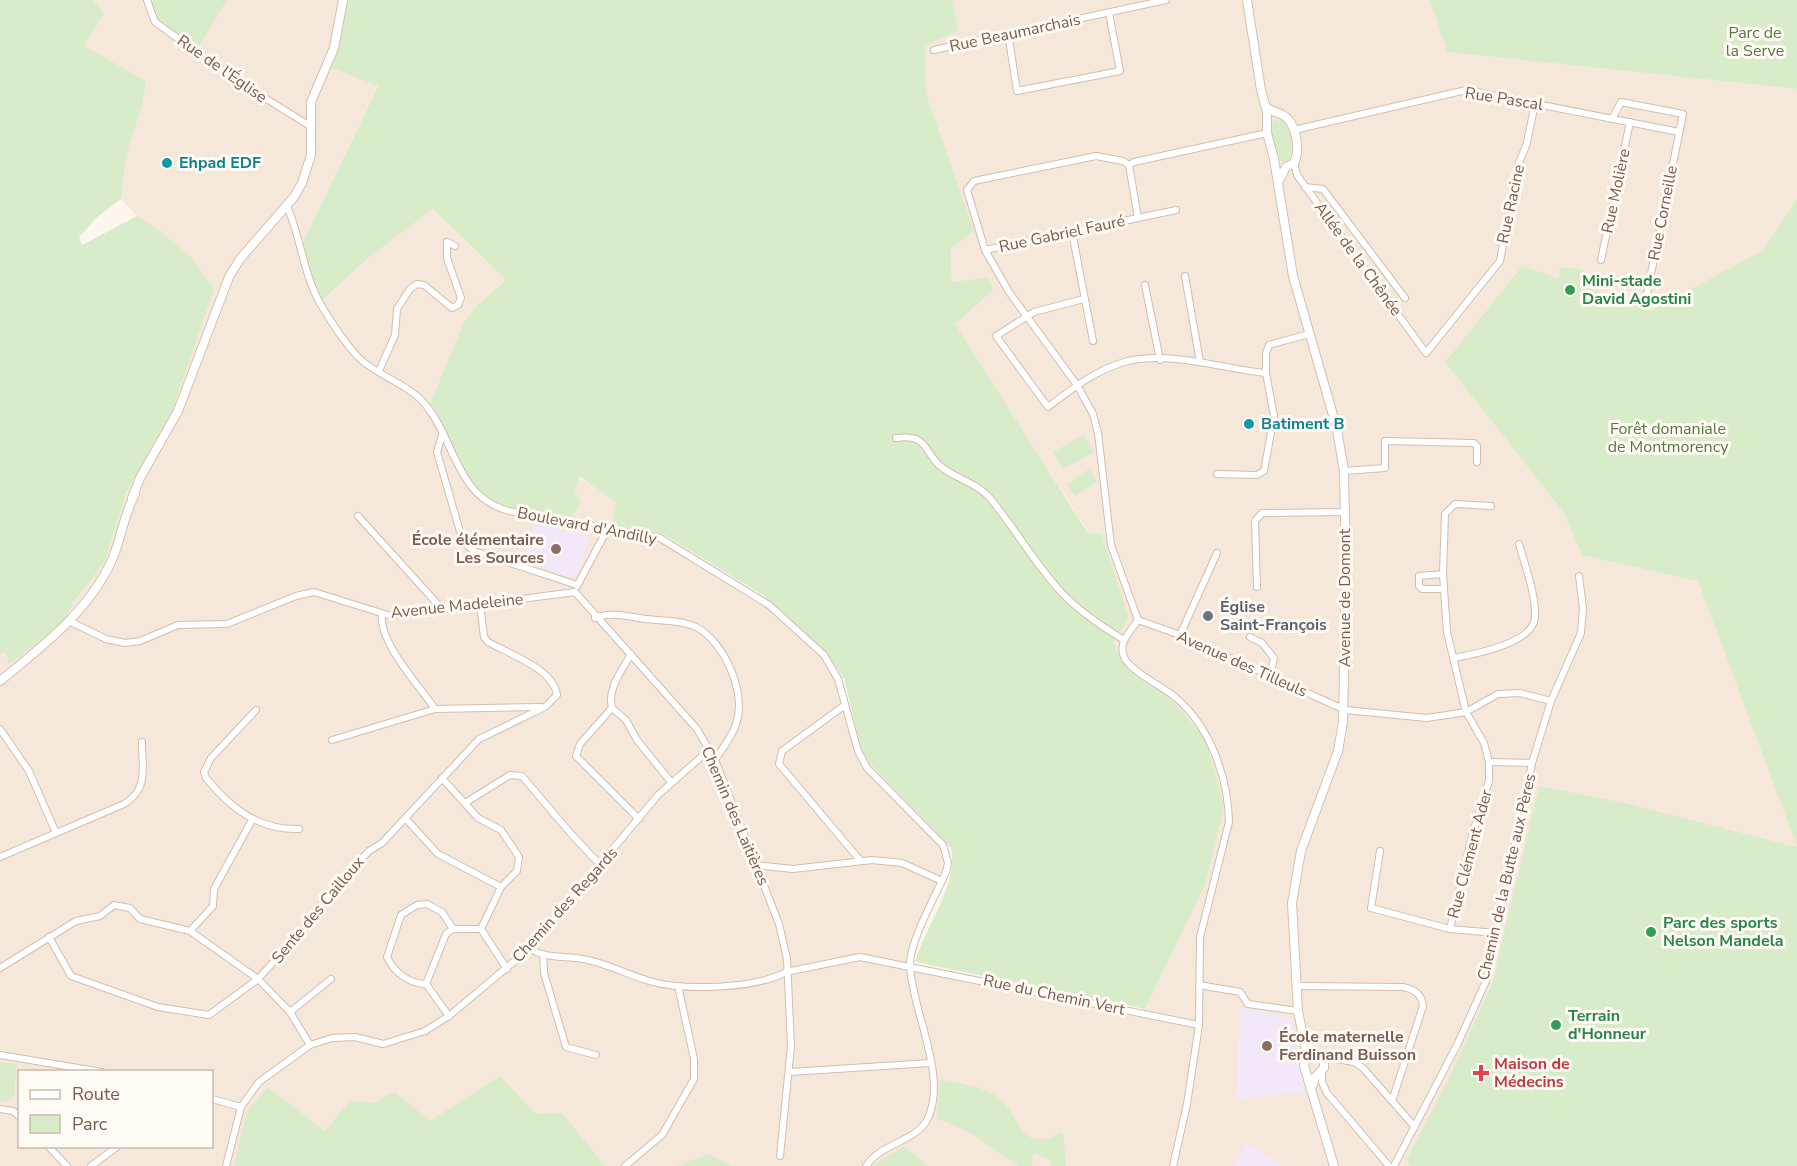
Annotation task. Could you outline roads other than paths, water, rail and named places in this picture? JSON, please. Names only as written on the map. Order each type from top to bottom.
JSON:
[{"type":"main road","points":[[0,681],[69,621],[106,570],[140,478],[177,411],[225,286],[240,259],[287,206],[302,183],[309,164],[313,94],[334,48],[343,0]]},
{"type":"main road","points":[[1247,1],[1261,90],[1266,107],[1267,133]]},
{"type":"main road","points":[[1266,107],[1289,120],[1294,130],[1298,151],[1291,167],[1278,185]]},
{"type":"main road","points":[[1268,122],[1271,117],[1279,115]]},
{"type":"main road","name":"Avenue de Domont","points":[[1267,133],[1274,159],[1293,276],[1337,429],[1344,471],[1344,710],[1338,751],[1303,844],[1295,875],[1292,918],[1298,1011],[1304,1042],[1304,1066],[1335,1166]]},
{"type":"main road","points":[[1274,159],[1291,167]]},
{"type":"main road","points":[[132,498],[166,441],[184,401],[212,321]]},
{"type":"main road","points":[[1304,1042],[1322,1063]]},
{"type":"main road","points":[[1305,1058],[1312,1054],[1322,1063]]},
{"type":"main road","points":[[1306,1071],[1322,1063]]},
{"type":"main road","points":[[1312,1088],[1322,1063]]},
{"type":"street","name":"Rue de l'Église","points":[[147,0],[155,22],[239,82],[310,126]]},
{"type":"street","name":"Rue Beaumarchais","points":[[934,50],[1166,0]]},
{"type":"street","points":[[1008,33],[1017,92],[1120,72],[1109,13]]},
{"type":"street","name":"Rue Pascal","points":[[1294,130],[1466,90],[1679,132]]},
{"type":"street","points":[[1612,118],[1621,102],[1683,114],[1679,132]]},
{"type":"street","name":"Rue Racine","points":[[1426,353],[1500,261],[1518,165],[1526,146],[1535,104]]},
{"type":"street","name":"Rue Molière","points":[[1601,260],[1630,122]]},
{"type":"street","name":"Rue Corneille","points":[[1647,294],[1679,132]]},
{"type":"street","points":[[1173,1166],[1187,1104],[1199,1025],[1200,937],[1229,822],[1228,806],[1214,754],[1201,726],[1175,697],[1131,666],[1123,653],[1124,640],[1138,620],[1111,545],[1098,433],[1093,414],[1077,385],[1025,315],[985,250],[968,190],[974,181],[1096,156],[1123,161],[1129,165],[1267,133]]},
{"type":"street","name":"Rue Gabriel Fauré","points":[[1129,165],[1138,218]]},
{"type":"street","name":"Allée de la Chênée","points":[[1291,167],[1426,353]]},
{"type":"street","points":[[1305,187],[1323,189],[1405,298]]},
{"type":"street","name":"Boulevard d'Andilly","points":[[287,206],[310,283],[321,305],[359,357],[403,385],[423,402],[443,432],[467,482],[485,502],[509,511],[660,538],[770,605],[824,655],[838,679],[858,751],[867,768],[943,845],[948,863],[915,944],[910,966],[930,1063],[933,1099],[927,1120],[920,1130],[873,1155],[866,1166]]},
{"type":"street","name":"Rue Gabriel Fauré","points":[[985,250],[1176,210]]},
{"type":"street","points":[[1072,232],[1093,340]]},
{"type":"street","points":[[379,371],[395,335],[397,309],[410,289],[417,284],[424,285],[445,304],[452,308],[458,305],[461,298],[446,251],[447,242],[455,246]]},
{"type":"street","points":[[1185,276],[1200,362]]},
{"type":"street","points":[[1145,285],[1160,360]]},
{"type":"street","points":[[1084,299],[1025,315],[996,336],[1048,407],[1077,385],[1104,370],[1130,361],[1200,362],[1266,373]]},
{"type":"street","points":[[1217,474],[1257,476],[1264,471],[1274,416],[1266,373],[1266,353],[1269,345],[1309,334]]},
{"type":"street","points":[[443,432],[437,452],[463,542],[474,551],[577,585]]},
{"type":"street","points":[[896,438],[907,436],[922,442],[939,464],[987,495],[1038,567],[1064,595],[1102,628],[1124,640]]},
{"type":"street","points":[[1344,471],[1385,468],[1385,441],[1474,443],[1477,446],[1477,462]]},
{"type":"street","name":"Rue Clément Ader","points":[[1450,929],[1473,832],[1488,781],[1489,762],[1484,743],[1466,712],[1447,632],[1443,574],[1445,514],[1449,507],[1455,504],[1491,506]]},
{"type":"street","points":[[1257,587],[1255,521],[1262,513],[1345,512]]},
{"type":"street","points":[[358,516],[442,609]]},
{"type":"street","points":[[575,592],[608,528]]},
{"type":"street","points":[[1454,658],[1523,638],[1532,628],[1534,607],[1520,544]]},
{"type":"street","points":[[1180,635],[1217,553]]},
{"type":"street","points":[[1443,574],[1423,574],[1419,576],[1419,586],[1422,589],[1444,589]]},
{"type":"street","name":"Chemin de la Butte aux Pères","points":[[1394,1166],[1458,1043],[1485,981],[1532,764],[1551,701],[1581,633],[1583,608],[1579,576]]},
{"type":"street","name":"Avenue Madeleine","points":[[69,621],[106,639],[133,642],[171,626],[227,624],[296,596],[314,592],[391,616],[575,592]]},
{"type":"street","name":"Chemin des Laitières","points":[[575,592],[596,618],[685,714],[709,750],[715,760],[779,924],[787,959],[791,1046],[780,1156]]},
{"type":"street","points":[[332,740],[435,709],[545,707],[557,696],[556,687],[544,674],[488,642],[484,637],[480,604]]},
{"type":"street","points":[[382,614],[380,626],[400,662],[435,709]]},
{"type":"street","points":[[596,618],[601,615],[623,616],[687,624],[707,635],[718,647],[732,678],[739,704],[736,724],[715,760]]},
{"type":"street","name":"Avenue des Tilleuls","points":[[1138,620],[1180,635],[1344,710],[1427,718],[1466,712]]},
{"type":"street","points":[[1250,637],[1262,643],[1274,658],[1270,677]]},
{"type":"street","points":[[631,654],[614,684],[610,699],[612,708],[626,720],[637,740],[671,782]]},
{"type":"street","points":[[1466,712],[1498,694],[1520,693],[1551,701]]},
{"type":"street","points":[[846,705],[782,751],[779,764],[859,860]]},
{"type":"street","name":"Sente des Cailloux","points":[[49,937],[71,976],[159,1007],[209,1015],[258,979],[309,923],[321,904],[348,873],[406,819],[479,739],[545,707]]},
{"type":"street","points":[[612,708],[576,750],[579,762],[639,819]]},
{"type":"street","points":[[256,710],[211,758],[204,772],[206,778],[224,798],[252,820],[279,829],[299,828]]},
{"type":"street","points":[[0,729],[29,771],[56,833]]},
{"type":"street","points":[[0,857],[136,796],[143,782],[142,742]]},
{"type":"street","name":"Chemin des Regards","points":[[226,1166],[241,1107],[260,1082],[310,1045],[332,1038],[355,1037],[383,1044],[426,1032],[449,1016],[530,948],[671,782],[709,750]]},
{"type":"street","points":[[1489,762],[1532,764]]},
{"type":"street","points":[[465,803],[510,775],[522,776],[571,831],[578,844],[601,865]]},
{"type":"street","points":[[442,778],[478,818],[501,830],[513,844],[519,857],[516,871],[501,887],[481,929]]},
{"type":"street","points":[[406,819],[438,855],[501,887]]},
{"type":"street","points":[[190,931],[213,906],[214,889],[252,820]]},
{"type":"street","points":[[1380,851],[1371,908],[1450,929],[1496,933]]},
{"type":"street","points":[[756,865],[793,869],[859,860],[902,863],[942,881]]},
{"type":"street","points":[[449,1016],[426,984],[407,980],[392,967],[387,957],[401,915],[417,905],[427,904],[442,912],[453,929]]},
{"type":"street","points":[[0,968],[76,921],[100,916],[114,905],[130,908],[140,919],[190,931],[258,979],[290,1012],[310,1045]]},
{"type":"street","points":[[426,984],[446,934],[453,929],[481,929]]},
{"type":"street","points":[[481,929],[507,969]]},
{"type":"street","name":"Rue du Chemin Vert","points":[[530,948],[543,954],[586,959],[621,968],[649,981],[678,986],[724,986],[776,977],[786,972],[860,957],[1199,1025]]},
{"type":"street","points":[[543,954],[543,973],[566,1047],[596,1055]]},
{"type":"street","points":[[290,1012],[330,979]]},
{"type":"street","points":[[1199,985],[1240,992],[1248,1004],[1298,1011]]},
{"type":"street","points":[[625,1166],[662,1135],[694,1079],[694,1059],[678,986]]},
{"type":"street","points":[[1297,986],[1403,987],[1417,993],[1422,999],[1423,1006],[1392,1101]]},
{"type":"street","points":[[0,1055],[96,1070]]},
{"type":"street","points":[[1389,1166],[1327,1093],[1322,1082],[1322,1063],[1354,1062],[1414,1126]]},
{"type":"street","points":[[790,1072],[930,1063]]},
{"type":"street","points":[[213,1099],[241,1107]]},
{"type":"street","points":[[0,1109],[13,1111],[18,1115]]},
{"type":"street","points":[[50,1148],[67,1166]]},
{"type":"street","points":[[91,1166],[115,1148]]},
{"type":"place","name":"Ehpad EDF","points":[[167,163]]},
{"type":"place","name":"Mini-stade David Agostini","points":[[1570,290]]},
{"type":"place","name":"Batiment B","points":[[1249,424]]},
{"type":"place","name":"École élémentaire Les Sources","points":[[556,549]]},
{"type":"place","name":"Église Saint-François","points":[[1208,616]]},
{"type":"place","name":"Parc des sports Nelson Mandela","points":[[1651,932]]},
{"type":"place","name":"Terrain d'Honneur","points":[[1556,1025]]},
{"type":"place","name":"École maternelle Ferdinand Buisson","points":[[1267,1046]]},
{"type":"place","name":"Maison de Médecins","points":[[1481,1073]]},
{"type":"park label","name":"Parc de la Serve","points":[[1755,42]]},
{"type":"park label","name":"Forêt domaniale de Montmorency","points":[[1668,438]]}]
